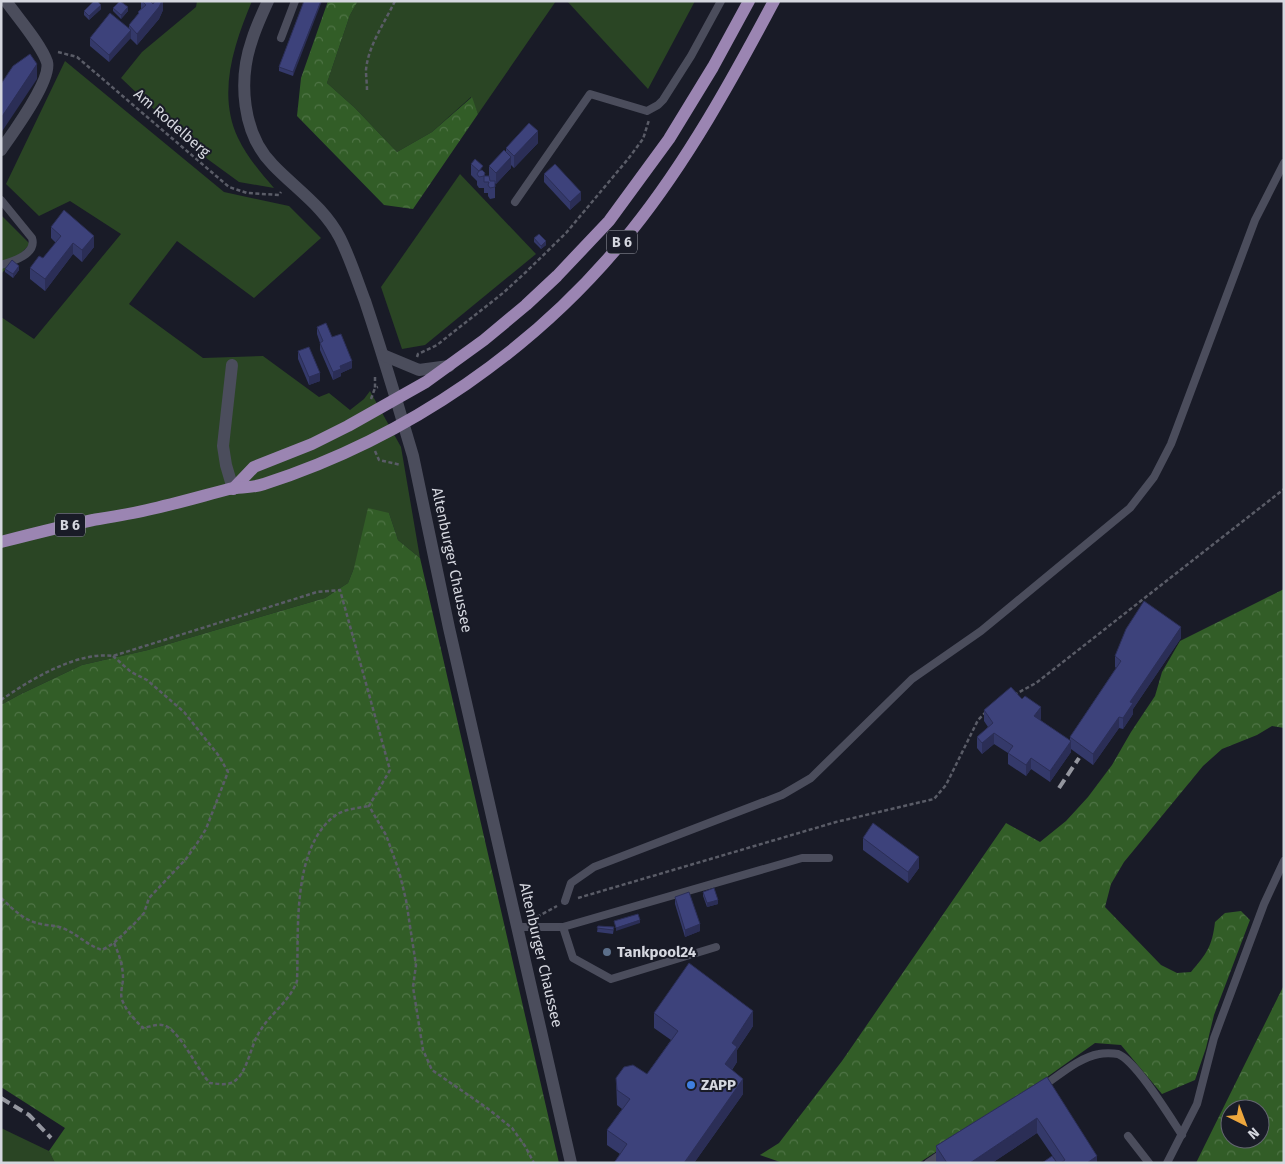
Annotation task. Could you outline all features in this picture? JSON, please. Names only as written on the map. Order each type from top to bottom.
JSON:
[{"type":"main road","name":"B 6","points":[[233,488],[254,467],[330,436],[396,399],[449,366],[526,305],[557,276],[609,221],[659,153],[684,116],[749,1]]},
{"type":"main road","name":"B 6","points":[[1,542],[91,520],[145,511],[233,488],[260,486],[316,466],[403,422],[450,395],[501,359],[559,309],[608,259],[647,210],[687,151],[717,104],[774,1]]},
{"type":"street","points":[[1,150],[40,91],[47,64],[40,48],[6,1]]},
{"type":"street","name":"Altenburger Chaussee","points":[[268,1],[251,41],[246,64],[244,84],[245,105],[251,129],[259,146],[272,164],[319,207],[339,236],[352,264],[383,355],[416,469],[452,638],[572,1163]]},
{"type":"street","name":"B 6","points":[[383,355],[419,370],[449,366]]},
{"type":"street","points":[[232,365],[223,446],[233,488]]},
{"type":"lane","points":[[280,38],[295,1]]},
{"type":"lane","points":[[515,202],[590,94],[648,111],[658,105],[663,100],[721,1]]},
{"type":"lane","points":[[565,901],[570,883],[594,867],[782,795],[811,778],[912,679],[981,631],[1130,508],[1154,477],[1171,444],[1255,220],[1284,164]]},
{"type":"lane","points":[[1,200],[34,243],[32,248],[24,255],[14,261],[1,265]]},
{"type":"lane","points":[[518,927],[562,927],[802,858],[829,858]]},
{"type":"lane","points":[[1167,1163],[1197,1104],[1214,1038],[1264,904],[1284,861]]},
{"type":"lane","points":[[562,927],[573,958],[611,979],[716,947]]},
{"type":"lane","points":[[1034,1092],[1084,1059],[1100,1053],[1118,1054],[1135,1069],[1182,1135]]},
{"type":"lane","points":[[1128,1136],[1149,1163]]},
{"type":"lane","points":[[928,1163],[952,1146]]},
{"type":"path","points":[[367,90],[366,71],[370,53],[395,1]]},
{"type":"path","name":"Am Rodelberg","points":[[40,48],[78,57],[229,187],[247,193],[278,194],[292,182]]},
{"type":"path","points":[[411,368],[418,354],[436,345],[503,293],[566,233],[628,159],[643,138],[649,119],[648,111]]},
{"type":"path","points":[[372,370],[375,388],[391,383]]},
{"type":"path","points":[[1006,699],[1036,683],[1284,489]]},
{"type":"path","points":[[2,700],[35,679],[82,658],[101,654],[113,656],[317,592],[340,590],[390,770],[369,806],[344,811],[336,815],[317,835],[310,850],[301,882],[297,982],[294,990],[259,1031],[237,1080],[229,1084],[210,1083],[202,1075],[185,1044],[172,1028],[164,1024],[142,1028],[123,1002],[121,994],[122,968],[114,943]]},
{"type":"path","points":[[1,898],[26,919],[43,925],[56,925],[97,949],[102,950],[114,943],[144,913],[148,898],[186,859],[206,829],[228,772],[219,756],[184,712],[147,680],[131,672],[113,656]]},
{"type":"path","points":[[518,927],[565,901],[836,822],[934,799],[946,785],[978,720],[992,707]]},
{"type":"path","points":[[369,806],[386,835],[399,872],[406,900],[416,965],[413,987],[423,1050],[432,1070],[487,1108],[512,1128],[534,1163]]},
{"type":"green space","points":[[197,1],[252,1],[239,34],[230,69],[229,104],[238,138],[254,164],[274,188],[239,182],[202,155],[121,78],[142,52],[196,7]]},
{"type":"green space","points":[[328,1],[358,1],[350,15],[327,83],[355,108],[397,152],[432,132],[472,97],[478,114],[413,209],[384,205],[297,116],[301,78]]},
{"type":"green space","points":[[358,1],[556,1],[478,114],[471,97],[432,132],[397,152],[355,108],[327,83],[350,15]]},
{"type":"green space","points":[[567,1],[695,1],[648,89]]},
{"type":"green space","points":[[65,61],[224,192],[289,206],[321,238],[254,298],[177,241],[129,304],[203,358],[263,356],[319,397],[329,393],[350,410],[364,399],[370,391],[401,447],[420,558],[398,540],[389,513],[354,568],[348,583],[325,598],[148,650],[82,665],[1,705],[1,317],[34,339],[121,234],[70,201],[39,216],[6,184]]},
{"type":"green space","points":[[460,174],[536,254],[425,345],[402,349],[381,287]]},
{"type":"green space","points":[[1,215],[30,244],[1,274]]},
{"type":"green space","points":[[368,508],[389,513],[398,540],[420,558],[559,1163],[55,1163],[49,1151],[65,1128],[1,1087],[1,705],[82,665],[148,650],[325,598],[348,583],[354,568]]},
{"type":"green space","points":[[1284,589],[1284,728],[1272,726],[1257,735],[1222,749],[1203,766],[1124,862],[1111,884],[1105,907],[1161,965],[1177,973],[1191,972],[1197,965],[1210,944],[1215,922],[1225,913],[1241,911],[1250,920],[1214,1015],[1206,1048],[1195,1080],[1162,1094],[1121,1045],[1095,1043],[1023,1094],[919,1163],[783,1163],[760,1155],[779,1143],[842,1061],[1006,823],[1040,842],[1066,821],[1088,797],[1112,765],[1155,696],[1162,672],[1180,641]]},
{"type":"green space","points":[[1284,985],[1284,1163],[1196,1163],[1220,1114],[1220,1149],[1270,1149],[1270,1099],[1228,1099]]},
{"type":"green space","points":[[1,1128],[49,1151],[55,1163],[1,1163]]},
{"type":"building","points":[[94,1],[101,5],[89,16],[84,11]]},
{"type":"building","points":[[120,1],[128,7],[121,15],[113,8]]},
{"type":"building","points":[[142,1],[150,1],[153,4],[155,1],[162,1],[137,34],[129,25],[138,12],[146,5]]},
{"type":"building","points":[[304,1],[321,1],[293,72],[279,67]]},
{"type":"building","points":[[110,13],[131,30],[109,55],[90,38]]},
{"type":"building","points":[[30,54],[37,64],[1,118],[1,84],[13,66]]},
{"type":"building","points":[[529,123],[538,131],[514,156],[506,148]]},
{"type":"building","points":[[504,150],[511,157],[496,173],[489,166]]},
{"type":"building","points":[[475,159],[483,166],[479,171],[471,164]]},
{"type":"building","points":[[555,164],[581,192],[570,202],[544,174]]},
{"type":"building","points":[[482,170],[485,173],[484,176],[479,177],[477,174]]},
{"type":"building","points":[[484,176],[489,176],[490,181],[495,181],[495,187],[490,188],[489,182],[484,182]]},
{"type":"building","points":[[64,210],[94,236],[82,250],[73,243],[45,279],[30,268],[39,256],[43,258],[61,236],[51,227]]},
{"type":"building","points":[[539,234],[546,241],[541,246],[534,238]]},
{"type":"building","points":[[12,260],[19,266],[13,274],[5,269]]},
{"type":"building","points":[[326,323],[332,337],[341,334],[352,361],[340,366],[341,369],[333,372],[320,343],[323,341],[317,327]]},
{"type":"building","points":[[309,347],[320,373],[309,377],[298,351]]},
{"type":"building","points":[[1144,601],[1181,627],[1130,702],[1133,703],[1123,718],[1119,717],[1093,754],[1070,737],[1121,661],[1115,656],[1126,629]]},
{"type":"building","points":[[1011,687],[1022,699],[1025,696],[1041,707],[1034,716],[1071,741],[1050,771],[1031,758],[1026,765],[1008,753],[1013,746],[994,733],[982,743],[977,737],[993,723],[984,710]]},
{"type":"building","points":[[873,823],[919,857],[908,872],[863,838]]},
{"type":"building","points":[[714,888],[718,900],[707,903],[703,892]]},
{"type":"building","points":[[689,892],[700,924],[685,930],[675,897]]},
{"type":"building","points":[[638,914],[640,920],[616,928],[614,921]]},
{"type":"building","points":[[598,926],[614,927],[613,930],[597,928]]},
{"type":"building","name":"ZAPP","points":[[689,963],[753,1011],[732,1043],[737,1047],[725,1064],[743,1079],[684,1163],[614,1163],[627,1144],[607,1130],[630,1099],[617,1090],[616,1078],[624,1067],[633,1065],[647,1074],[678,1031],[654,1013]]},
{"type":"building","points":[[1047,1077],[1097,1156],[1087,1163],[1061,1163],[1065,1160],[1037,1118],[970,1163],[947,1163],[936,1146]]},
{"type":"building","points":[[1052,1156],[1057,1163],[1042,1163]]},
{"type":"railway","points":[[1059,788],[1079,758]]},
{"type":"railway","points":[[1,1098],[29,1115],[51,1138]]},
{"type":"place","name":"Tankpool24","points":[[607,952]]},
{"type":"place","name":"ZAPP","points":[[691,1085]]}]
